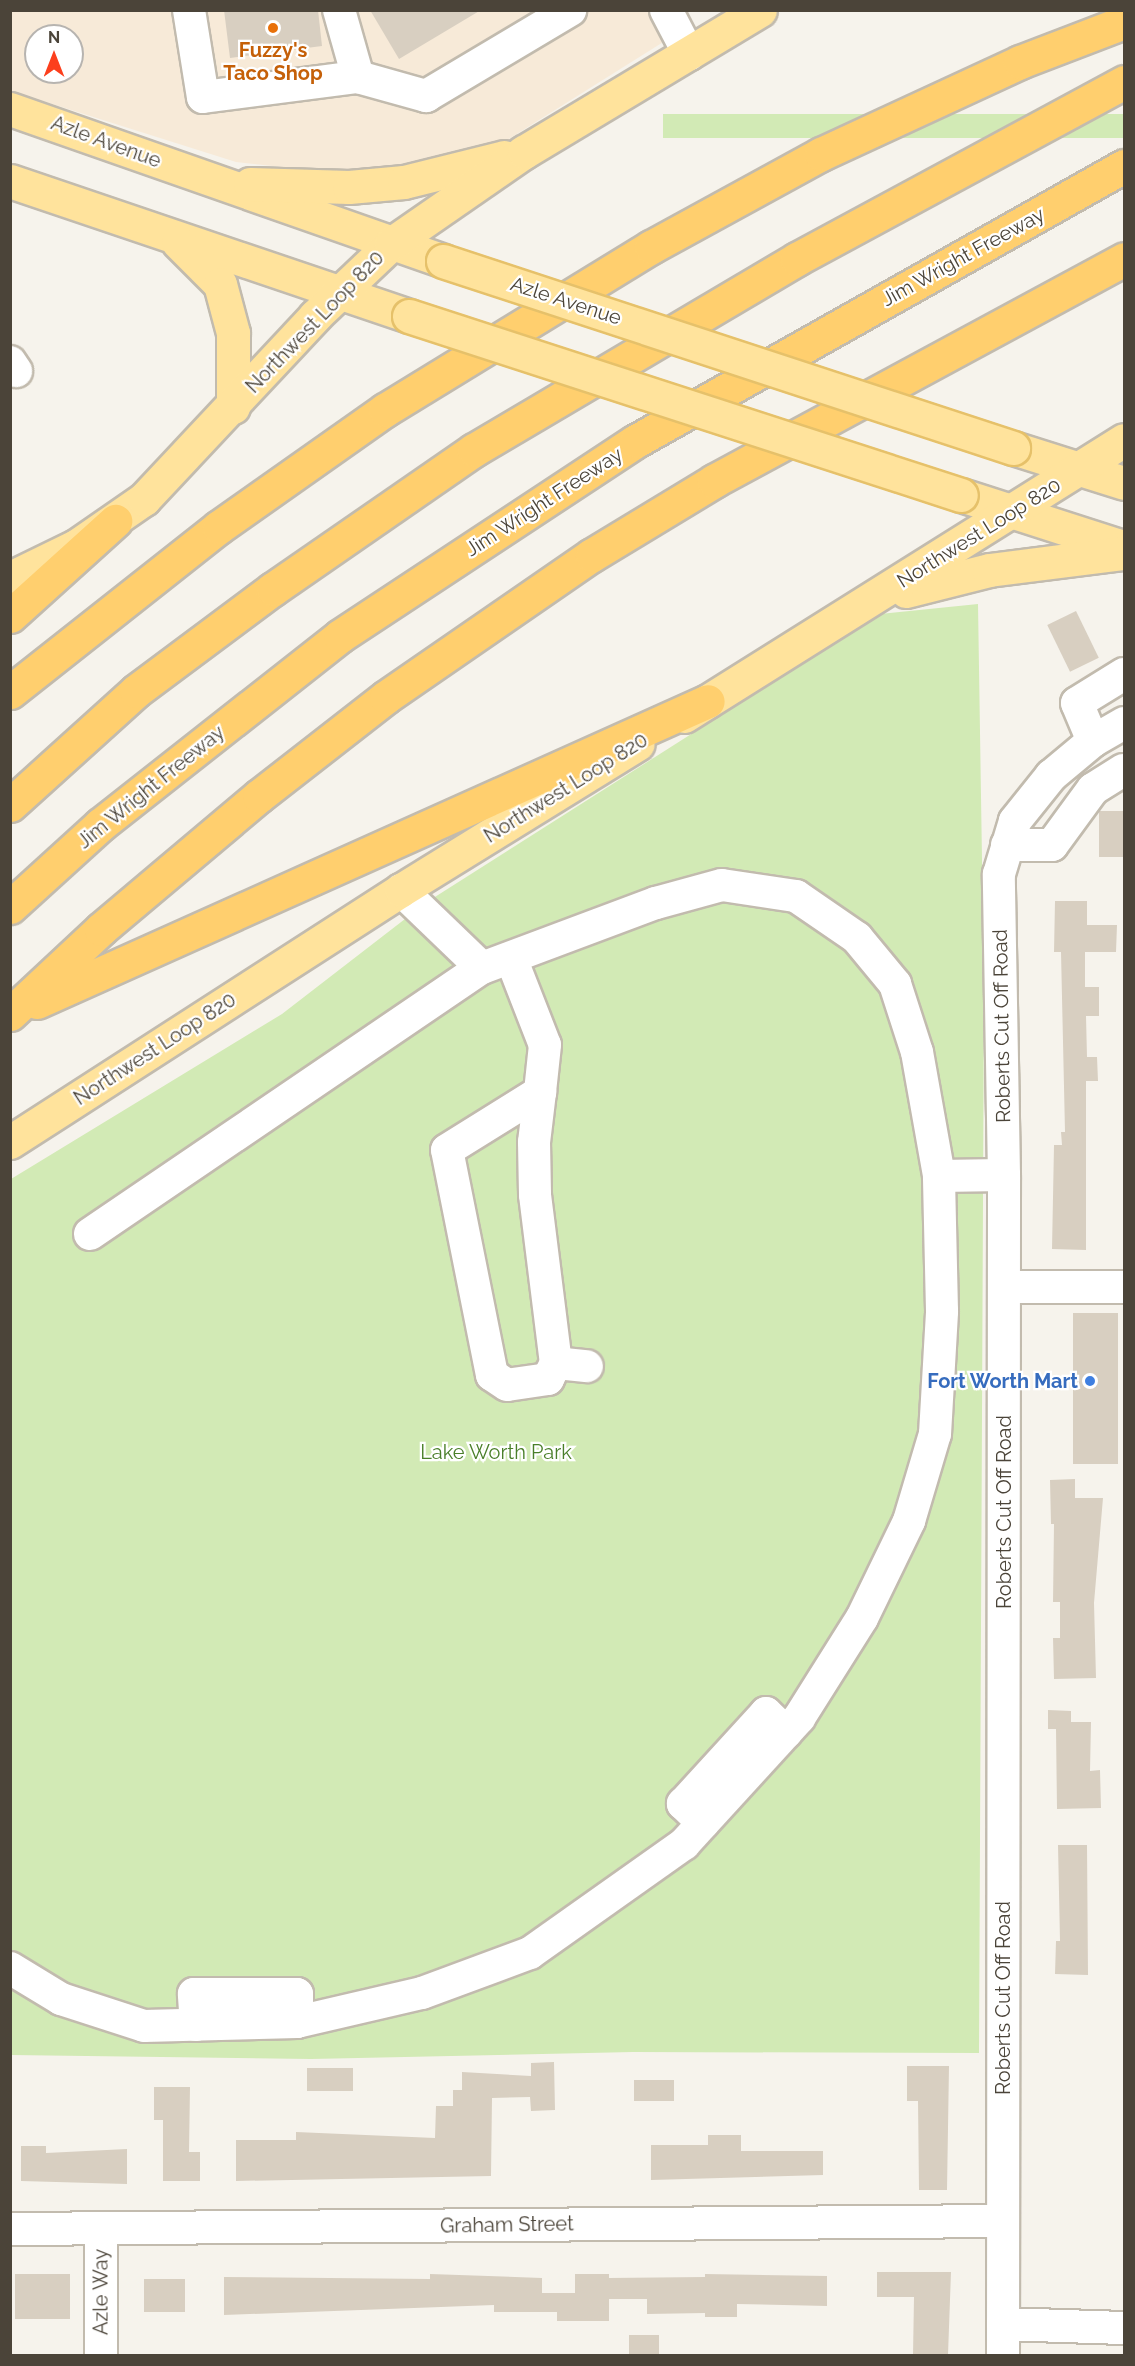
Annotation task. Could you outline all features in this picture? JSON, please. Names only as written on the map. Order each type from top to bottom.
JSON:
[{"type":"highway","points":[[10,692],[219,527],[385,410],[651,247],[821,154],[1020,62],[1125,22]]},
{"type":"highway","points":[[10,805],[136,691],[273,589],[474,450],[807,254],[1125,82]]},
{"type":"highway","name":"Jim Wright Freeway","points":[[10,907],[100,825],[350,630],[636,441],[1125,166]]},
{"type":"highway","points":[[11,1014],[110,922],[259,796],[386,697],[592,555],[714,481],[1125,259]]},
{"type":"highway","points":[[10,616],[115,521]]},
{"type":"highway","points":[[11,1014],[708,701]]},
{"type":"main road","name":"Northwest Loop 820","points":[[10,578],[115,521],[170,474],[337,294],[392,244],[524,152],[760,10]]},
{"type":"main road","name":"Azle Avenue","points":[[10,109],[392,244],[1125,483]]},
{"type":"main road","points":[[219,183],[349,187],[404,182],[524,152]]},
{"type":"main road","points":[[11,185],[172,236],[337,294],[1125,548]]},
{"type":"main road","points":[[172,236],[220,284],[233,333],[233,407]]},
{"type":"main road","name":"Northwest Loop 820","points":[[10,1142],[401,890],[1015,512],[1125,440]]},
{"type":"main road","points":[[870,602],[989,570],[1125,553]]},
{"type":"street","points":[[189,10],[203,98],[358,77],[426,96],[570,10]]},
{"type":"street","points":[[339,10],[358,77]]},
{"type":"street","points":[[666,10],[688,54]]},
{"type":"street","points":[[1093,741],[1077,703],[1121,686]]},
{"type":"street","name":"Roberts Cut Off Road","points":[[1003,2355],[1004,1175],[999,874],[1015,821],[1051,776],[1093,741],[1125,723]]},
{"type":"street","points":[[1008,845],[1039,848],[1052,844],[1065,834],[1078,805],[1093,789],[1125,770]]},
{"type":"street","points":[[10,1968],[61,1999],[144,2026],[196,2025],[297,2022],[422,1993],[530,1953],[684,1844],[786,1732],[862,1618],[909,1521],[935,1434],[942,1311],[939,1176],[917,1052],[895,984],[857,938],[796,896],[723,885],[656,903],[482,968],[90,1234]]},
{"type":"street","points":[[401,890],[482,968]]},
{"type":"street","points":[[511,957],[545,1045],[540,1092],[534,1142],[535,1195],[556,1363],[548,1379],[528,1384],[507,1385],[492,1376],[447,1150],[540,1092]]},
{"type":"street","points":[[939,1176],[1004,1175]]},
{"type":"street","points":[[1004,1287],[1125,1287]]},
{"type":"street","points":[[556,1363],[587,1366]]},
{"type":"street","name":"Graham Street","points":[[10,2229],[1003,2221]]},
{"type":"street","name":"Azle Way","points":[[102,2229],[102,2355]]},
{"type":"street","points":[[1003,2324],[1125,2328]]},
{"type":"shaded area","points":[[685,10],[692,24],[496,147],[384,167],[327,172],[236,162],[11,91],[11,11]]},
{"type":"green space","points":[[663,114],[1124,114],[1124,138],[663,138]]},
{"type":"green space","name":"Lake Worth Park","points":[[978,604],[984,988],[979,2053],[633,2052],[311,2059],[11,2055],[11,1179],[282,1014],[427,902],[880,614]]},
{"type":"building","name":"Fuzzy's Taco Shop","points":[[224,10],[318,10],[322,46],[230,58]]},
{"type":"building","points":[[370,10],[481,10],[399,59]]},
{"type":"building","points":[[1076,611],[1099,658],[1070,672],[1047,625]]},
{"type":"building","points":[[1099,811],[1124,811],[1124,857],[1099,857]]},
{"type":"building","points":[[1055,901],[1087,901],[1087,925],[1117,925],[1116,952],[1085,952],[1085,987],[1099,987],[1099,1016],[1086,1016],[1087,1057],[1097,1057],[1098,1081],[1086,1081],[1086,1250],[1052,1249],[1054,1145],[1062,1145],[1061,1132],[1065,1132],[1061,952],[1054,952]]},
{"type":"building","points":[[1073,1313],[1118,1313],[1118,1464],[1073,1464]]},
{"type":"building","points":[[1075,1479],[1075,1498],[1103,1498],[1094,1603],[1096,1678],[1054,1679],[1053,1638],[1060,1638],[1060,1602],[1053,1602],[1054,1524],[1051,1524],[1050,1480]]},
{"type":"building","points":[[1048,1710],[1071,1711],[1071,1722],[1091,1722],[1090,1771],[1100,1770],[1101,1808],[1057,1809],[1056,1729],[1048,1729]]},
{"type":"building","points":[[1058,1845],[1087,1845],[1088,1975],[1055,1974],[1056,1941],[1060,1941]]},
{"type":"building","points":[[554,2062],[555,2110],[531,2111],[530,2097],[492,2098],[491,2176],[236,2181],[236,2140],[296,2140],[296,2132],[435,2138],[436,2106],[453,2106],[453,2090],[462,2090],[462,2072],[531,2076],[531,2063]]},
{"type":"building","points":[[907,2066],[949,2066],[947,2190],[919,2190],[918,2101],[907,2101]]},
{"type":"building","points":[[307,2068],[353,2068],[353,2091],[307,2091]]},
{"type":"building","points":[[634,2080],[674,2080],[674,2101],[634,2101]]},
{"type":"building","points":[[154,2087],[190,2087],[189,2152],[200,2152],[200,2181],[163,2181],[163,2120],[154,2120]]},
{"type":"building","points":[[708,2135],[741,2135],[741,2151],[823,2151],[823,2175],[651,2180],[651,2145],[708,2145]]},
{"type":"building","points":[[21,2146],[46,2146],[46,2153],[127,2149],[127,2184],[21,2181]]},
{"type":"building","points":[[877,2272],[951,2272],[948,2355],[913,2355],[914,2297],[877,2297]]},
{"type":"building","points":[[15,2274],[70,2274],[70,2319],[15,2319]]},
{"type":"building","points":[[430,2274],[542,2278],[542,2293],[575,2293],[575,2274],[609,2274],[609,2278],[705,2277],[705,2274],[827,2276],[827,2306],[737,2304],[737,2317],[705,2317],[705,2313],[647,2314],[647,2299],[609,2299],[609,2321],[557,2321],[557,2312],[494,2312],[494,2305],[224,2315],[224,2277],[430,2279]]},
{"type":"building","points":[[144,2279],[185,2279],[185,2312],[144,2312]]},
{"type":"building","points":[[629,2335],[659,2335],[659,2355],[629,2355]]},
{"type":"place","name":"Fuzzy's Taco Shop","points":[[273,28]]},
{"type":"place","name":"Fort Worth Mart","points":[[1090,1381]]}]
